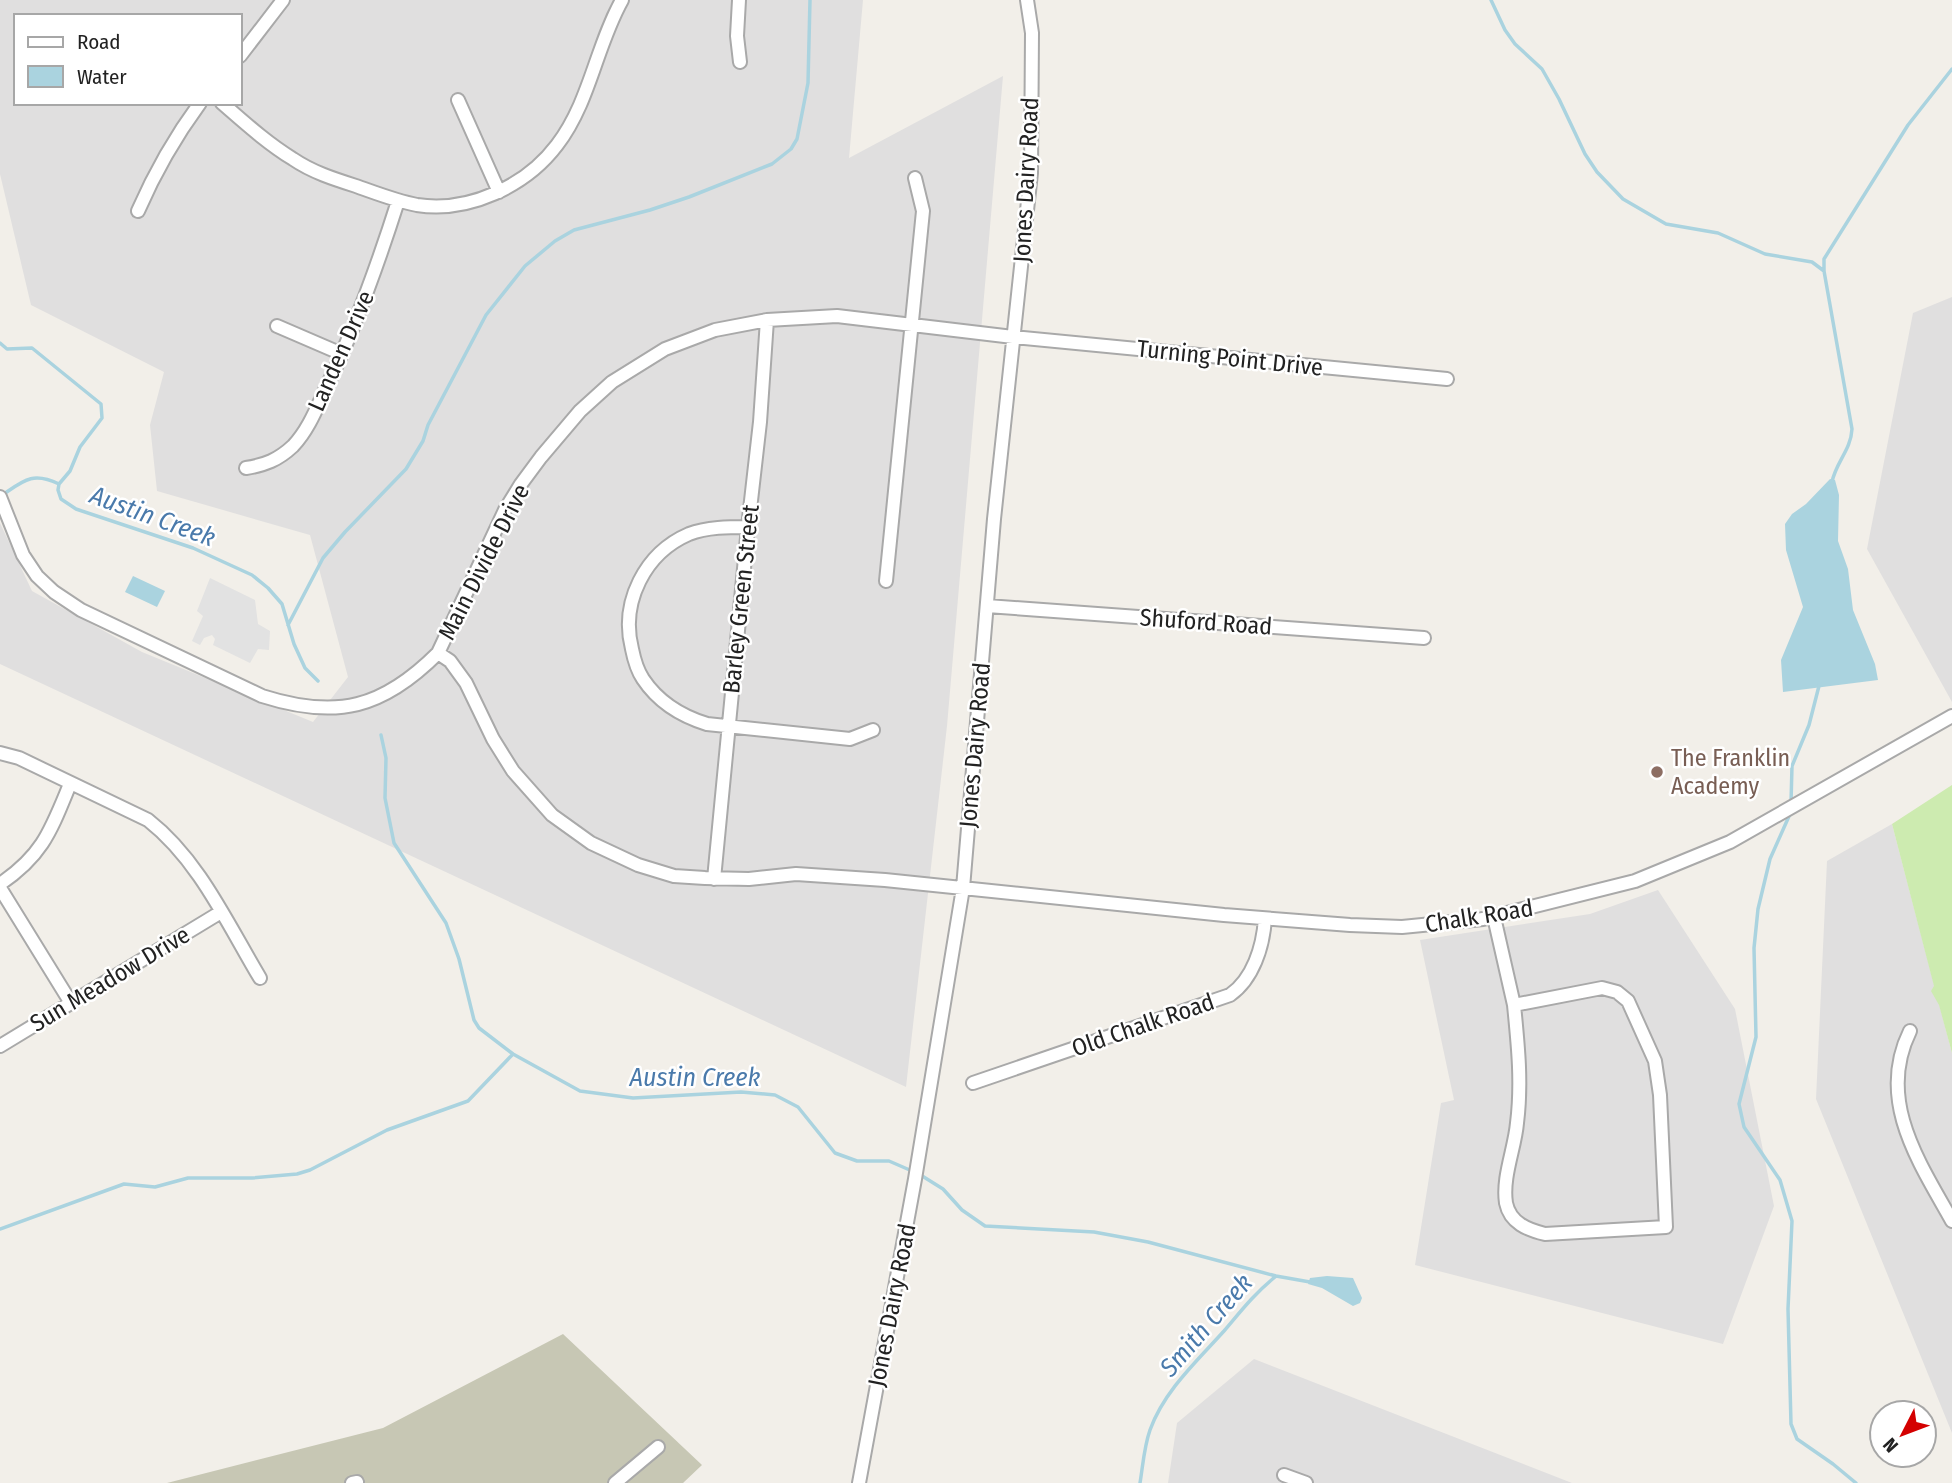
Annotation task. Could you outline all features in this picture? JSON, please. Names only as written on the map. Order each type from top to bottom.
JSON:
[{"type":"street","points":[[242,53],[283,0]]},
{"type":"street","points":[[224,105],[252,130],[315,172],[398,201],[420,205],[453,205],[499,192],[538,166],[566,131],[577,111],[610,23],[622,0]]},
{"type":"street","points":[[739,0],[737,36],[740,62]]},
{"type":"street","name":"Jones Dairy Road","points":[[859,1483],[918,1165],[963,888],[987,606],[1031,173],[1032,33],[1027,0]]},
{"type":"street","points":[[458,100],[499,192]]},
{"type":"street","points":[[138,211],[175,137],[199,105]]},
{"type":"street","points":[[887,580],[922,211],[915,178]]},
{"type":"street","name":"Landen Drive","points":[[246,468],[270,464],[292,447],[307,429],[373,278],[398,201]]},
{"type":"street","name":"Main Divide Drive","points":[[0,497],[23,555],[37,576],[71,605],[261,695],[282,702],[316,707],[355,705],[402,686],[439,653],[516,492],[541,457],[580,411],[612,382],[665,349],[715,330],[767,320],[837,316],[1013,337]]},
{"type":"street","name":"Barley Green Street","points":[[714,879],[760,422],[767,320]]},
{"type":"street","points":[[277,326],[342,354]]},
{"type":"street","name":"Turning Point Drive","points":[[1013,337],[1447,379]]},
{"type":"street","points":[[748,527],[691,533],[671,544],[644,572],[628,615],[629,638],[641,677],[654,694],[671,708],[690,719],[707,724],[850,739],[873,730]]},
{"type":"street","name":"Shuford Road","points":[[987,606],[1424,638]]},
{"type":"street","name":"Chalk Road","points":[[439,653],[450,662],[466,683],[493,739],[513,771],[552,815],[591,843],[638,865],[674,876],[749,879],[796,874],[1265,919],[1402,926],[1436,925],[1494,917],[1635,881],[1706,854],[1952,716]]},
{"type":"street","points":[[0,753],[19,758],[148,820],[165,832],[182,850],[260,978]]},
{"type":"street","points":[[70,784],[52,829],[41,847],[29,862],[0,886],[71,1003]]},
{"type":"street","name":"Sun Meadow Drive","points":[[0,1046],[221,912]]},
{"type":"street","points":[[1494,917],[1514,1005],[1520,1086],[1517,1125],[1506,1190],[1506,1204],[1512,1217],[1526,1230],[1545,1234],[1666,1227],[1660,1095],[1655,1060],[1628,1001],[1617,992],[1602,988],[1514,1005]]},
{"type":"street","name":"Old Chalk Road","points":[[973,1083],[1230,995],[1243,986],[1252,969],[1265,919]]},
{"type":"street","points":[[1910,1031],[1897,1067],[1904,1126],[1912,1148],[1952,1221]]},
{"type":"street","points":[[615,1483],[658,1447]]},
{"type":"street","points":[[1284,1475],[1307,1483]]},
{"type":"shaded area","points":[[0,0],[863,0],[849,158],[1003,76],[947,726],[906,1087],[0,664],[0,523],[32,591],[142,652],[313,722],[348,677],[310,535],[157,491],[150,425],[164,372],[31,305],[0,174]]},
{"type":"shaded area","points":[[1952,297],[1952,702],[1867,549],[1913,313]]},
{"type":"shaded area","points":[[210,578],[255,600],[258,624],[270,631],[269,650],[258,649],[250,663],[213,645],[215,639],[212,635],[204,638],[200,645],[192,641],[203,616],[197,611]]},
{"type":"shaded area","points":[[1892,824],[1952,1053],[1952,1433],[1816,1099],[1827,861]]},
{"type":"shaded area","points":[[1658,890],[1735,1009],[1774,1206],[1723,1344],[1415,1265],[1441,1103],[1454,1100],[1420,940],[1590,914]]},
{"type":"shaded area","points":[[563,1334],[702,1465],[683,1483],[167,1483],[383,1428]]},
{"type":"shaded area","points":[[1254,1359],[1572,1483],[1168,1483],[1177,1423]]},
{"type":"green space","points":[[1952,785],[1952,1053],[1939,1005],[1931,991],[1934,986],[1892,824]]},
{"type":"water","points":[[1830,479],[1835,480],[1839,495],[1838,541],[1848,569],[1853,610],[1875,664],[1878,680],[1783,692],[1781,660],[1803,607],[1786,550],[1785,524],[1792,514],[1806,504]]},
{"type":"water","points":[[133,576],[165,591],[157,607],[125,592]]},
{"type":"water","points":[[1310,1278],[1353,1278],[1362,1298],[1360,1303],[1353,1306],[1322,1288],[1308,1284]]},
{"type":"waterway","points":[[288,625],[323,558],[406,469],[423,441],[428,425],[486,315],[525,266],[555,241],[574,230],[689,197],[772,164],[791,149],[797,139],[808,83],[810,0]]},
{"type":"waterway","points":[[1491,0],[1515,44],[1542,69],[1585,154],[1597,172],[1623,199],[1666,224],[1718,233],[1765,254],[1812,262],[1824,271]]},
{"type":"waterway","points":[[1832,482],[1849,443],[1852,429],[1824,259],[1908,125],[1952,69]]},
{"type":"waterway","name":"Austin Creek","points":[[0,343],[7,349],[32,348],[101,404],[102,418],[80,447],[70,471],[59,484],[61,499],[76,509],[193,548],[252,575],[282,604],[294,644],[305,668],[318,681]]},
{"type":"waterway","points":[[1,496],[22,482],[35,478],[59,484]]},
{"type":"waterway","points":[[1791,803],[1792,766],[1809,725],[1820,682]]},
{"type":"waterway","name":"Austin Creek","points":[[381,735],[386,758],[385,798],[394,843],[446,923],[459,959],[474,1020],[479,1028],[513,1054],[580,1091],[633,1098],[741,1092],[775,1095],[798,1107],[835,1153],[857,1161],[889,1161],[912,1171]]},
{"type":"waterway","points":[[1790,814],[1770,859],[1758,909],[1754,948],[1756,1037],[1739,1104],[1744,1127],[1780,1180],[1792,1221],[1788,1309],[1791,1424],[1797,1439],[1856,1483]]},
{"type":"waterway","points":[[0,1229],[124,1184],[155,1187],[188,1178],[252,1178],[297,1174],[310,1170],[387,1130],[468,1101],[513,1054]]},
{"type":"waterway","name":"Austin Creek","points":[[919,1174],[943,1189],[962,1210],[985,1226],[1094,1232],[1148,1242],[1276,1276],[1310,1282]]},
{"type":"waterway","name":"Smith Creek","points":[[1140,1483],[1148,1436],[1172,1389],[1254,1296],[1275,1277]]},
{"type":"place","name":"The Franklin Academy","points":[[1657,772]]}]
